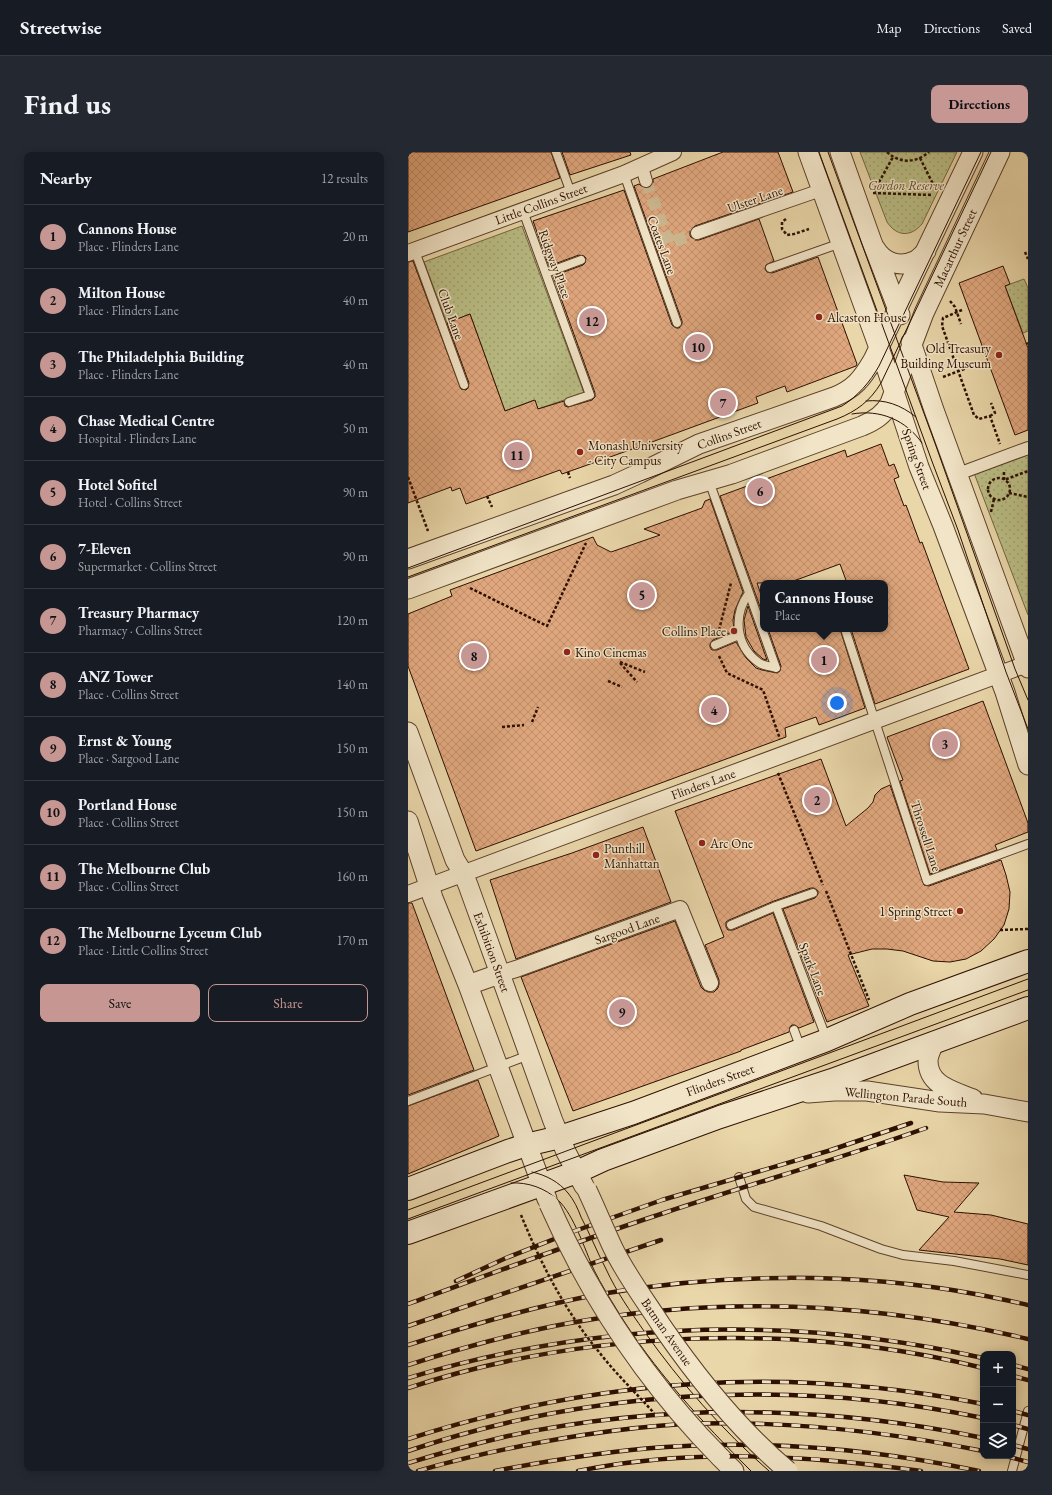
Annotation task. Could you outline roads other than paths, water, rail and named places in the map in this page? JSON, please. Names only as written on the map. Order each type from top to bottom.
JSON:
[{"type":"main road","name":"Flinders Street","points":[[408,1189],[526,1145],[560,1137],[633,1112],[802,1050],[910,1004],[1028,961]]},
{"type":"main road","points":[[408,1233],[541,1184],[582,1181],[603,1160],[714,1119],[876,1064],[1028,1008]]},
{"type":"street","name":"Spring Street","points":[[808,152],[895,392],[919,467],[943,526],[1012,714],[1028,765]]},
{"type":"street","points":[[840,152],[872,242],[912,345],[934,410],[1027,666]]},
{"type":"street","name":"Macarthur Street","points":[[898,309],[973,152]]},
{"type":"street","name":"Macarthur Street","points":[[912,345],[924,313],[1000,152]]},
{"type":"street","name":"Little Collins Street","points":[[412,252],[624,174],[644,174],[670,153]]},
{"type":"street","name":"Ulster Lane","points":[[697,233],[821,190]]},
{"type":"street","points":[[872,242],[878,253],[884,258],[895,263],[901,264],[914,261],[926,251]]},
{"type":"street","name":"Collins Street","points":[[408,559],[614,485],[699,444],[847,391],[863,377],[898,309]]},
{"type":"street","points":[[408,589],[677,490],[709,482],[868,423],[884,413],[888,407],[912,345]]},
{"type":"street","points":[[855,428],[879,420],[892,418],[902,422],[906,429]]},
{"type":"street","points":[[958,474],[1028,448]]},
{"type":"street","name":"Flinders Lane","points":[[408,894],[998,675],[1027,666]]},
{"type":"street","name":"Exhibition Street","points":[[408,732],[412,758],[438,813],[456,860],[464,873],[499,974],[560,1137],[582,1181]]},
{"type":"street","points":[[438,813],[408,822],[430,886],[549,1204],[584,1276],[607,1316],[622,1338],[644,1369],[696,1432],[734,1471]]},
{"type":"street","name":"Sargood Lane","points":[[499,974],[680,909],[710,983]]},
{"type":"street","points":[[468,985],[499,974]]},
{"type":"street","name":"Wellington Parade South","points":[[934,1042],[928,1060],[930,1072],[933,1078],[938,1084],[984,1104]]},
{"type":"street","name":"Wellington Parade South","points":[[781,1097],[810,1092],[877,1092],[940,1102],[984,1104],[1028,1112]]},
{"type":"street","name":"Batman Avenue","points":[[582,1181],[617,1254],[653,1312],[686,1360],[743,1430],[767,1454],[788,1471]]},
{"type":"lane","points":[[556,152],[571,193]]},
{"type":"lane","name":"Coates Lane","points":[[624,174],[677,323]]},
{"type":"lane","name":"Ridgway Place","points":[[523,211],[590,395],[569,402]]},
{"type":"lane","points":[[770,268],[841,243]]},
{"type":"lane","name":"Club Lane","points":[[412,252],[464,385]]},
{"type":"lane","points":[[546,273],[581,260]]},
{"type":"lane","points":[[709,482],[760,625]]},
{"type":"lane","points":[[748,593],[743,601],[738,620],[739,635],[747,651],[759,663],[776,668],[763,632]]},
{"type":"lane","points":[[846,632],[876,721]]},
{"type":"lane","points":[[715,645],[739,635]]},
{"type":"lane","name":"Throssell Lane","points":[[876,721],[928,881],[1028,844]]},
{"type":"lane","points":[[731,925],[812,893]]},
{"type":"lane","name":"Spark Lane","points":[[776,906],[827,1040]]},
{"type":"lane","points":[[794,1030],[802,1050]]},
{"type":"lane","points":[[408,1101],[529,1055]]},
{"type":"lane","points":[[739,1177],[746,1199],[754,1207],[821,1226],[881,1249],[903,1255],[954,1261],[1028,1275]]},
{"type":"lane","points":[[1012,1471],[1028,1411]]},
{"type":"tunnel","points":[[646,181],[669,243],[697,233]]},
{"type":"tram line","points":[[819,152],[958,530],[1006,672],[1028,729]]},
{"type":"tram line","points":[[828,152],[936,446],[1015,669],[1028,700]]},
{"type":"tram line","points":[[408,568],[842,406],[848,402],[872,378],[879,366],[981,152]]},
{"type":"tram line","points":[[408,577],[837,419],[857,409],[868,400],[881,383],[991,152]]},
{"type":"tram line","points":[[866,401],[880,401],[899,406],[916,417]]},
{"type":"tram line","points":[[852,414],[872,413],[892,418],[908,428],[922,443]]},
{"type":"tram line","points":[[408,1210],[1028,979]]},
{"type":"tram line","points":[[408,1219],[1028,990]]},
{"type":"tram line","points":[[532,1172],[552,1180],[561,1186],[570,1196],[576,1205],[614,1285],[644,1331],[672,1369],[702,1405],[769,1471]]},
{"type":"tram line","points":[[511,1183],[530,1185],[542,1189],[548,1192],[564,1206],[574,1223],[594,1270],[631,1332],[679,1394],[751,1471]]},
{"type":"railway","points":[[456,1281],[506,1258],[572,1232],[662,1200],[828,1151],[911,1123]]},
{"type":"railway","points":[[408,1304],[536,1257],[632,1224],[926,1128]]},
{"type":"railway","points":[[408,1326],[661,1240]]},
{"type":"railway","points":[[408,1345],[504,1316],[552,1304],[601,1294],[693,1282],[788,1278],[883,1282],[975,1294],[1028,1305]]},
{"type":"railway","points":[[408,1365],[488,1341],[570,1323],[628,1314],[743,1306],[800,1307],[914,1317],[1028,1339]]},
{"type":"railway","points":[[408,1378],[479,1359],[551,1345],[622,1335],[694,1330],[766,1330],[838,1335],[910,1344],[980,1357]]},
{"type":"railway","points":[[408,1388],[477,1368],[548,1354],[621,1344],[694,1339],[768,1339],[841,1343],[913,1353],[980,1367]]},
{"type":"railway","points":[[1016,1366],[1028,1369]]},
{"type":"railway","points":[[1016,1377],[1028,1380]]},
{"type":"railway","points":[[408,1439],[479,1418],[551,1402],[622,1391],[693,1384],[765,1382],[837,1384],[910,1392],[980,1404]]},
{"type":"railway","points":[[408,1451],[477,1430],[548,1414],[621,1403],[693,1396],[766,1395],[839,1398],[912,1405],[980,1417]]},
{"type":"railway","points":[[408,1463],[508,1436],[567,1425],[686,1413],[745,1412],[805,1414],[864,1419],[924,1427],[980,1437]]},
{"type":"railway","points":[[1016,1412],[1028,1415]]},
{"type":"railway","points":[[418,1471],[500,1450],[541,1442],[620,1430],[683,1424],[759,1424],[834,1428],[909,1438],[980,1450]]},
{"type":"railway","points":[[1016,1426],[1028,1429]]},
{"type":"railway","points":[[495,1471],[601,1453],[705,1445],[824,1448],[902,1457],[979,1471]]},
{"type":"railway","points":[[1016,1446],[1028,1449]]},
{"type":"railway","points":[[578,1471],[663,1459],[749,1456],[835,1461],[921,1471]]},
{"type":"railway","points":[[1016,1459],[1028,1462]]},
{"type":"place","name":"Alcaston House","points":[[819,317]]},
{"type":"place","name":"The Melbourne Lyceum Club","points":[[592,321]]},
{"type":"place","name":"Portland House","points":[[698,347]]},
{"type":"place","name":"Old Treasury Building Museum","points":[[999,355]]},
{"type":"place","name":"Treasury Pharmacy","points":[[723,403]]},
{"type":"place","name":"Monash University - City Campus","points":[[580,452]]},
{"type":"place","name":"The Melbourne Club","points":[[517,455]]},
{"type":"place","name":"7-Eleven","points":[[760,491]]},
{"type":"place","name":"Hotel Sofitel","points":[[642,595]]},
{"type":"place","name":"Collins Place","points":[[734,631]]},
{"type":"place","name":"Kino Cinemas","points":[[567,652]]},
{"type":"place","name":"ANZ Tower","points":[[474,656]]},
{"type":"place","name":"Cannons House","points":[[824,660]]},
{"type":"place","name":"Chase Medical Centre","points":[[714,710]]},
{"type":"place","name":"The Philadelphia Building","points":[[945,744]]},
{"type":"place","name":"Milton House","points":[[817,800]]},
{"type":"place","name":"Arc One","points":[[702,843]]},
{"type":"place","name":"Punthill Manhattan","points":[[596,855]]},
{"type":"place","name":"1 Spring Street","points":[[960,911]]},
{"type":"place","name":"Ernst & Young","points":[[622,1012]]},
{"type":"park label","name":"Gordon Reserve","points":[[906,185]]}]
